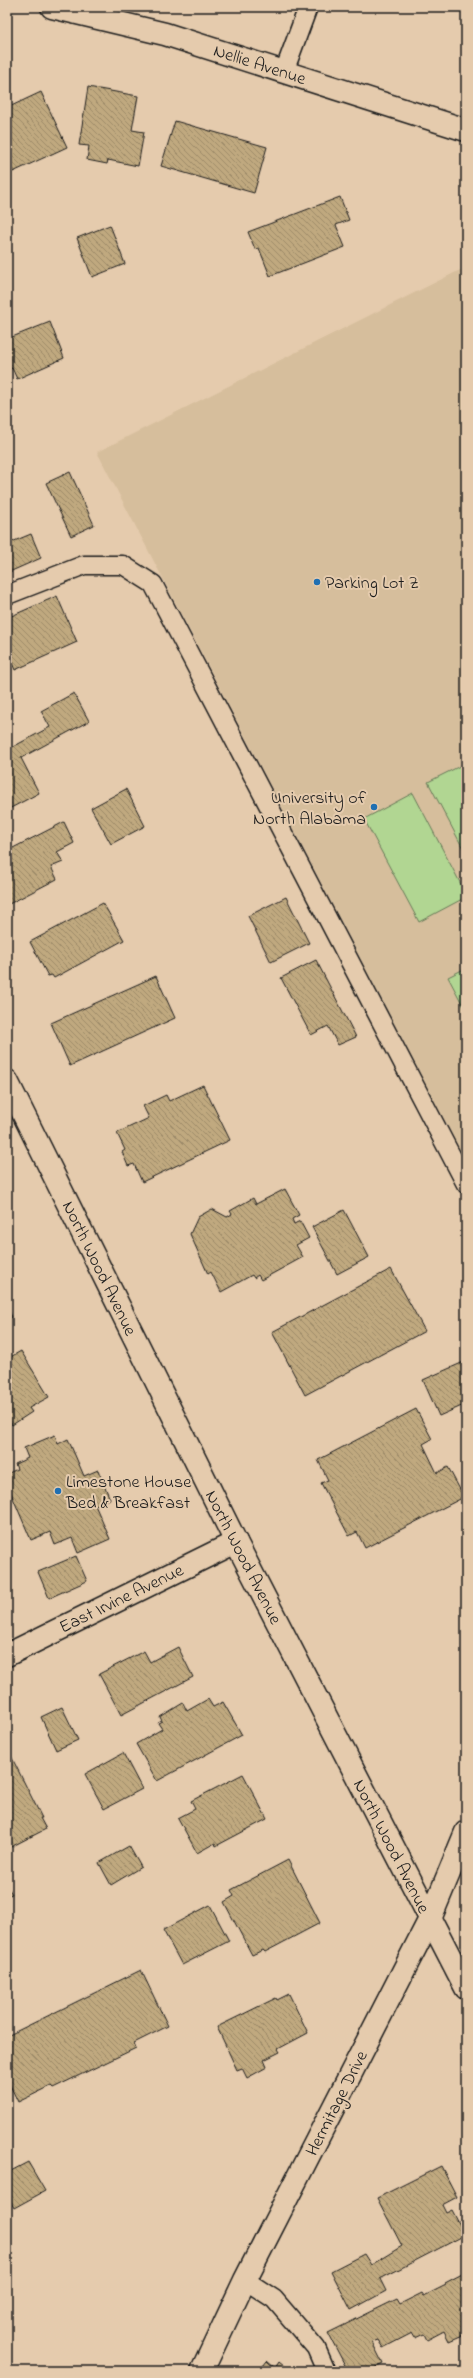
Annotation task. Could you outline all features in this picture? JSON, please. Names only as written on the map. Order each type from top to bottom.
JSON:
[{"type":"street","name":"Nellie Avenue","points":[[52,7],[166,34],[466,130]]},
{"type":"street","name":"North Wood Avenue","points":[[7,1081],[236,1542],[466,1988]]},
{"type":"street","name":"East Irvine Avenue","points":[[7,1655],[236,1542]]},
{"type":"street","name":"Hermitage Drive","points":[[202,2371],[245,2280],[430,1919],[466,1832]]},
{"type":"lane","points":[[284,72],[308,7]]},
{"type":"lane","points":[[7,595],[84,565],[123,565],[153,584],[466,1184]]},
{"type":"lane","points":[[245,2280],[274,2298],[316,2348],[326,2371]]},
{"type":"shaded area","name":"University of North Alabama","points":[[466,267],[466,1161],[97,452]]},
{"type":"green space","points":[[466,763],[466,854],[428,782]]},
{"type":"green space","points":[[413,793],[466,894],[466,897],[419,922],[364,819]]},
{"type":"green space","points":[[466,968],[466,1011],[448,977]]},
{"type":"building","points":[[88,87],[138,96],[132,130],[144,132],[138,166],[108,160],[107,164],[87,160],[89,146],[79,145]]},
{"type":"building","points":[[41,92],[67,147],[13,172],[11,168],[7,169],[7,108]]},
{"type":"building","points":[[175,121],[267,147],[254,193],[161,166]]},
{"type":"building","points":[[340,197],[349,220],[336,225],[345,247],[270,276],[259,248],[255,249],[248,232]]},
{"type":"building","points":[[110,225],[125,264],[92,277],[77,238]]},
{"type":"building","points":[[50,322],[64,358],[17,379],[12,368],[7,370],[7,339]]},
{"type":"building","points":[[70,472],[94,525],[71,536],[46,483]]},
{"type":"building","points":[[31,534],[41,558],[7,573],[7,544]]},
{"type":"building","points":[[57,596],[77,642],[15,670],[12,663],[7,665],[7,618]]},
{"type":"building","points":[[74,693],[89,721],[21,758],[39,793],[7,810],[7,750],[50,727],[41,711]]},
{"type":"building","points":[[126,789],[145,826],[111,844],[91,808]]},
{"type":"building","points":[[64,822],[74,843],[57,852],[63,862],[51,867],[57,879],[7,905],[7,851]]},
{"type":"building","points":[[7,828],[11,835],[7,836]]},
{"type":"building","points":[[286,897],[309,943],[271,962],[248,916]]},
{"type":"building","points":[[103,903],[124,940],[54,978],[52,975],[48,976],[30,942]]},
{"type":"building","points":[[316,960],[356,1037],[338,1045],[328,1026],[311,1035],[281,978]]},
{"type":"building","points":[[156,976],[175,1018],[70,1066],[51,1023]]},
{"type":"building","points":[[203,1085],[230,1140],[142,1182],[134,1164],[128,1166],[122,1152],[125,1150],[117,1133],[149,1118],[143,1106],[166,1095],[169,1101]]},
{"type":"building","points":[[285,1189],[299,1215],[292,1219],[294,1224],[300,1221],[309,1238],[296,1245],[303,1257],[261,1280],[258,1275],[254,1278],[252,1275],[221,1292],[211,1272],[208,1274],[190,1234],[198,1217],[212,1209],[227,1217],[232,1214],[230,1211],[253,1198],[256,1204]]},
{"type":"building","points":[[344,1210],[369,1257],[337,1274],[312,1227]]},
{"type":"building","points":[[391,1269],[425,1331],[305,1395],[272,1332]]},
{"type":"building","points":[[7,1307],[12,1317],[7,1320]]},
{"type":"building","points":[[21,1351],[49,1397],[29,1408],[32,1412],[12,1425],[7,1418],[7,1359]]},
{"type":"building","points":[[466,1361],[466,1410],[464,1405],[439,1416],[423,1380]]},
{"type":"building","points":[[416,1409],[432,1439],[423,1444],[437,1473],[448,1467],[464,1497],[365,1548],[357,1532],[349,1536],[321,1483],[328,1480],[318,1460]]},
{"type":"building","name":"Limestone House Bed & Breakfast","points":[[55,1435],[58,1444],[68,1439],[84,1476],[98,1470],[110,1499],[95,1505],[110,1539],[78,1553],[72,1538],[55,1545],[50,1532],[31,1540],[7,1484],[7,1474],[17,1469],[15,1464],[28,1458],[24,1448]]},
{"type":"building","points":[[76,1556],[87,1581],[49,1598],[38,1572]]},
{"type":"building","points":[[178,1647],[193,1677],[121,1715],[99,1674],[144,1651],[150,1662]]},
{"type":"building","points":[[208,1699],[213,1707],[223,1702],[242,1735],[157,1781],[136,1744],[162,1729],[158,1723],[162,1721],[160,1717],[183,1703],[187,1711]]},
{"type":"building","points":[[62,1707],[78,1740],[56,1750],[41,1717]]},
{"type":"building","points":[[7,1748],[46,1829],[7,1849]]},
{"type":"building","points":[[123,1753],[142,1789],[104,1809],[85,1774]]},
{"type":"building","points":[[243,1774],[267,1819],[216,1846],[215,1843],[197,1853],[178,1818],[195,1809],[191,1801]]},
{"type":"building","points":[[129,1846],[141,1867],[111,1885],[99,1863]]},
{"type":"building","points":[[288,1860],[320,1923],[265,1952],[263,1950],[252,1955],[224,1902],[234,1896],[231,1890]]},
{"type":"building","points":[[7,1886],[12,1894],[7,1896]]},
{"type":"building","points":[[210,1905],[229,1941],[182,1965],[163,1930]]},
{"type":"building","points":[[141,1970],[168,2026],[134,2043],[136,2048],[53,2088],[51,2086],[18,2102],[7,2079],[7,2036]]},
{"type":"building","points":[[289,1994],[308,2033],[278,2049],[280,2052],[264,2060],[267,2067],[247,2078],[242,2068],[237,2070],[217,2027],[276,1998],[277,2000]]},
{"type":"building","points":[[28,2162],[45,2191],[14,2208],[7,2195],[7,2173]]},
{"type":"building","points":[[441,2166],[457,2197],[442,2205],[446,2213],[452,2210],[465,2235],[380,2279],[386,2291],[351,2310],[331,2271],[364,2254],[371,2265],[402,2246],[377,2198]]},
{"type":"building","points":[[466,2272],[466,2341],[463,2335],[449,2341],[444,2331],[427,2340],[424,2334],[415,2338],[412,2333],[383,2348],[378,2340],[372,2342],[383,2364],[369,2371],[348,2371],[328,2333],[397,2299],[400,2304],[422,2293],[424,2296],[446,2285],[445,2283]]},
{"type":"building","points":[[267,2361],[275,2368],[279,2362],[290,2371],[259,2371]]},
{"type":"place","name":"Parking Lot Z","points":[[317,582]]},
{"type":"place","name":"University of North Alabama","points":[[374,807]]},
{"type":"place","name":"Limestone House Bed & Breakfast","points":[[58,1491]]}]
